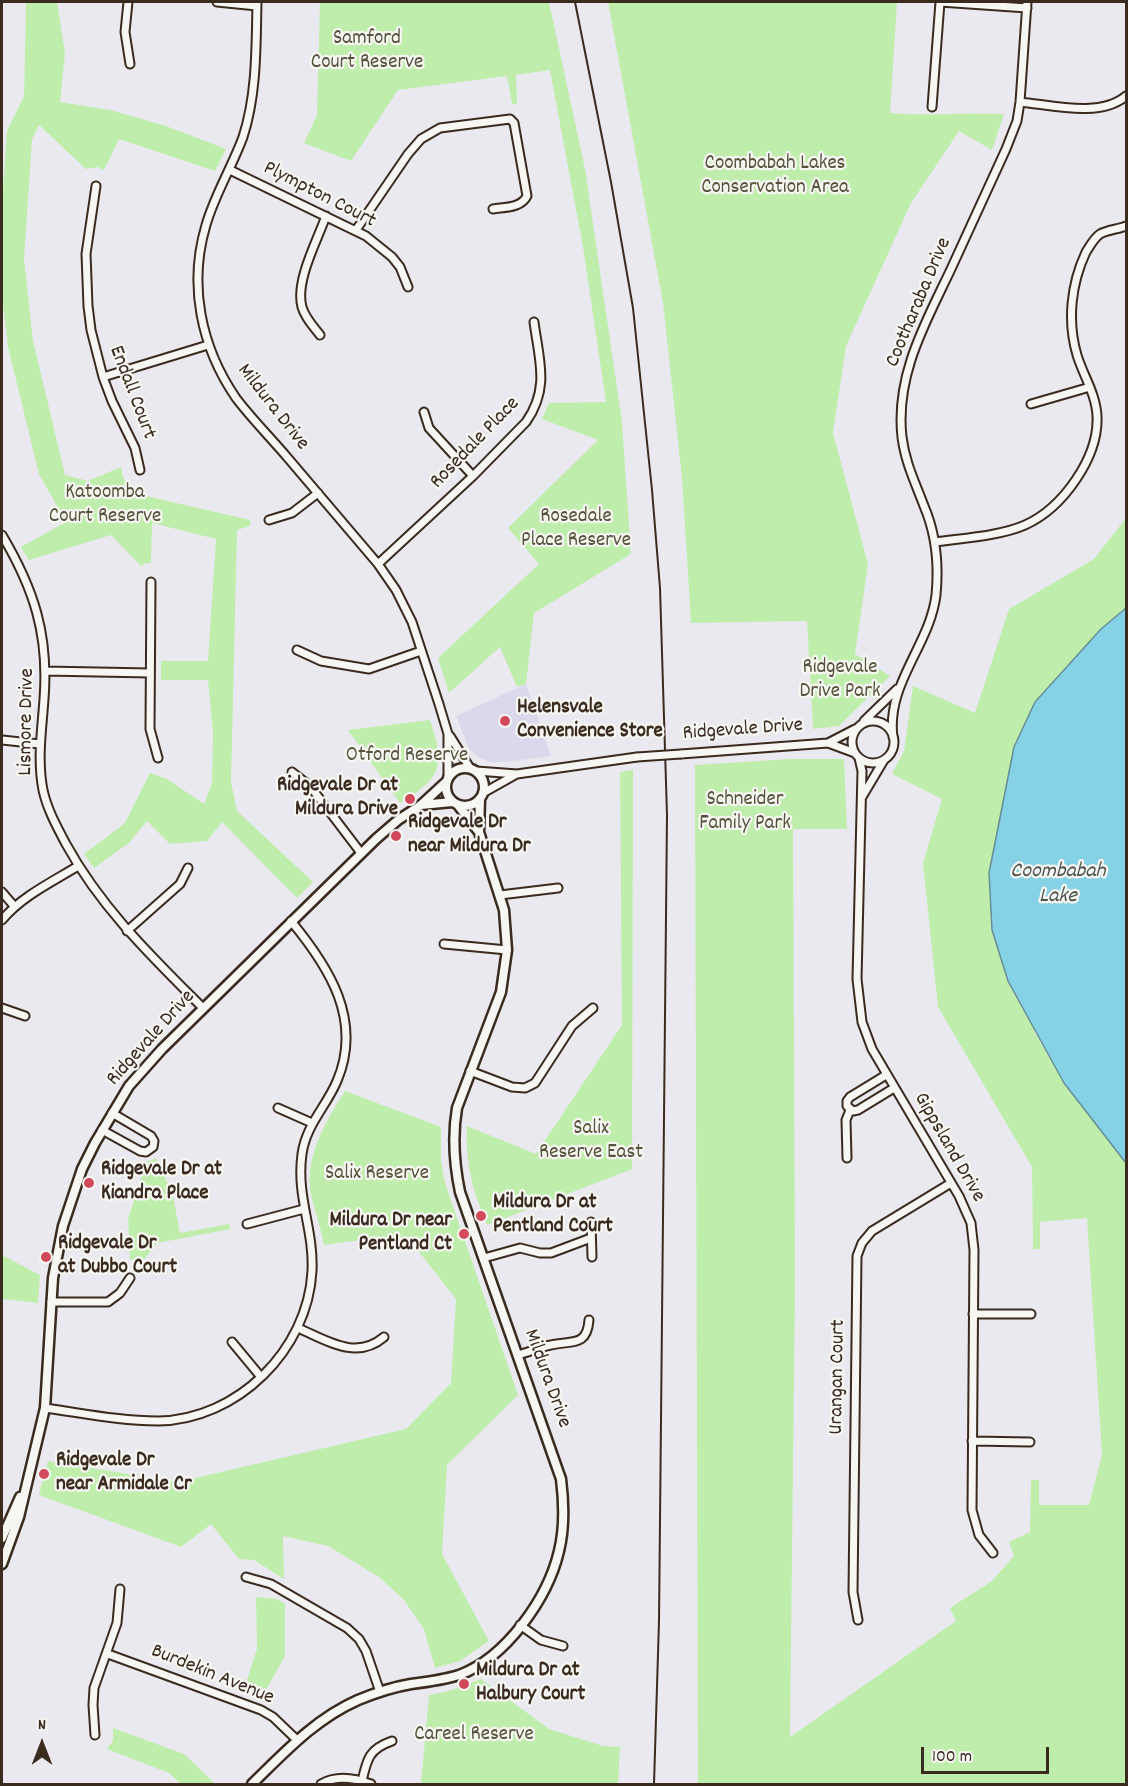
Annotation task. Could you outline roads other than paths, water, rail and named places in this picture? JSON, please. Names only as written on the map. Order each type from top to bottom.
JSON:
[{"type":"street","points":[[128,2],[125,32],[130,64]]},
{"type":"street","points":[[217,2],[257,4]]},
{"type":"street","points":[[932,107],[939,2],[1027,5]]},
{"type":"street","name":"Mildura Drive","points":[[257,4],[252,98],[244,134],[209,215],[200,247],[198,302],[208,345],[237,399],[378,564],[404,605],[422,651],[448,734],[473,769]]},
{"type":"street","name":"Cootharaba Drive","points":[[893,737],[891,721],[899,687],[927,627],[932,612],[937,576],[936,542],[905,456],[901,412],[906,373],[921,333],[1017,121],[1027,5]]},
{"type":"street","points":[[1020,102],[1093,108],[1115,104],[1126,96]]},
{"type":"street","points":[[356,230],[408,154],[421,139],[440,128],[510,119],[514,123],[527,196],[524,202],[518,205],[493,209]]},
{"type":"street","name":"Plympton Court","points":[[230,170],[356,230],[392,257],[400,267],[408,287]]},
{"type":"street","name":"Endall Court","points":[[96,186],[88,235],[86,277],[92,330],[103,377],[135,448],[140,470]]},
{"type":"street","points":[[320,335],[307,319],[300,293],[326,216]]},
{"type":"street","points":[[936,542],[1013,529],[1035,520],[1057,503],[1078,477],[1093,448],[1097,416],[1090,387],[1077,356],[1072,328],[1072,300],[1076,279],[1090,245],[1100,235],[1126,226]]},
{"type":"street","name":"Rosedale Place","points":[[378,564],[526,422],[541,393],[542,379],[534,322]]},
{"type":"street","points":[[103,377],[208,345]]},
{"type":"street","points":[[1031,404],[1090,387]]},
{"type":"street","points":[[424,412],[429,428],[472,476]]},
{"type":"street","points":[[269,520],[292,513],[318,494]]},
{"type":"street","name":"Lismore Drive","points":[[2,538],[30,588],[45,645],[40,744],[44,791],[58,830],[78,866],[107,907],[127,931],[203,1008]]},
{"type":"street","points":[[151,582],[150,729],[158,758]]},
{"type":"street","points":[[297,650],[321,661],[369,669],[422,651]]},
{"type":"street","points":[[45,671],[150,673]]},
{"type":"street","name":"Cootharaba Drive","points":[[859,726],[899,687]]},
{"type":"street","points":[[868,721],[881,722],[891,731],[892,749],[884,759],[872,763],[857,756],[852,740],[859,726],[868,721]]},
{"type":"street","name":"Ridgevale Drive","points":[[473,769],[517,774],[637,757],[828,743],[859,726]]},
{"type":"street","name":"Mildura Drive","points":[[447,779],[448,734]]},
{"type":"street","points":[[2,740],[40,744]]},
{"type":"street","name":"Ridgevale Drive","points":[[828,743],[857,756]]},
{"type":"street","name":"Gippsland Drive","points":[[857,756],[862,771],[858,993],[862,1022],[886,1075],[966,1210],[973,1239],[972,1510],[980,1535],[993,1553]]},
{"type":"street","name":"Gippsland Drive","points":[[861,799],[884,759]]},
{"type":"street","points":[[421,805],[455,803],[470,806],[482,796],[483,781],[473,769],[458,769],[447,779],[446,793],[455,803]]},
{"type":"street","points":[[292,772],[310,786],[361,852]]},
{"type":"street","name":"Ridgevale Drive","points":[[482,796],[517,774]]},
{"type":"street","name":"Ridgevale Drive","points":[[2,1564],[19,1517],[45,1408],[53,1278],[63,1226],[82,1169],[102,1130],[129,1086],[203,1008],[361,852],[386,830],[421,805],[447,779]]},
{"type":"street","name":"Mildura Drive","points":[[479,832],[482,796]]},
{"type":"street","name":"Mildura Drive","points":[[252,1785],[297,1740],[320,1721],[340,1709],[380,1692],[441,1680],[467,1671],[498,1651],[543,1593],[560,1551],[564,1516],[561,1479],[460,1192],[453,1160],[454,1124],[458,1108],[501,992],[507,950],[504,910],[479,832],[455,803]]},
{"type":"street","points":[[2,920],[14,906],[78,866]]},
{"type":"street","points":[[127,931],[180,884],[188,868]]},
{"type":"street","points":[[500,896],[558,888]]},
{"type":"street","points":[[2,892],[14,906]]},
{"type":"street","points":[[45,1408],[159,1421],[194,1415],[244,1394],[285,1350],[298,1328],[305,1310],[312,1269],[312,1242],[300,1188],[300,1169],[312,1123],[337,1081],[345,1055],[346,1026],[338,991],[309,942],[291,921]]},
{"type":"street","points":[[444,944],[507,950]]},
{"type":"street","points":[[2,1008],[25,1016]]},
{"type":"street","points":[[470,1071],[512,1087],[525,1088],[535,1083],[573,1026],[593,1008]]},
{"type":"street","points":[[850,1110],[846,1104],[850,1097],[886,1075]]},
{"type":"street","points":[[850,1110],[858,1110],[894,1088]]},
{"type":"street","points":[[278,1107],[312,1123]]},
{"type":"street","points":[[847,1158],[846,1120],[850,1110]]},
{"type":"street","points":[[102,1130],[140,1151],[149,1151],[153,1147],[154,1141],[151,1136],[112,1113]]},
{"type":"street","name":"Urangan Court","points":[[858,1620],[853,1593],[857,1257],[862,1243],[872,1231],[951,1183]]},
{"type":"street","points":[[247,1224],[304,1209]]},
{"type":"street","points":[[591,1222],[592,1257]]},
{"type":"street","points":[[484,1258],[520,1248],[540,1253],[551,1252],[591,1238]]},
{"type":"street","points":[[51,1302],[108,1302],[120,1293],[130,1278]]},
{"type":"street","points":[[973,1314],[1030,1314]]},
{"type":"street","points":[[519,1355],[550,1345],[573,1343],[582,1339],[586,1334],[589,1320]]},
{"type":"street","points":[[298,1328],[344,1347],[355,1349],[367,1347],[384,1337]]},
{"type":"street","points":[[232,1342],[261,1377]]},
{"type":"street","points":[[972,1441],[1030,1442]]},
{"type":"street","name":"Ridgevale Drive","points":[[2,1538],[28,1480]]},
{"type":"street","points":[[246,1576],[271,1584],[347,1628],[359,1639],[366,1651],[380,1692]]},
{"type":"street","points":[[95,1735],[94,1688],[108,1654],[117,1623],[120,1589]]},
{"type":"street","points":[[520,1625],[541,1640],[563,1646]]},
{"type":"street","name":"Burdekin Avenue","points":[[108,1654],[261,1710],[273,1717],[297,1740]]},
{"type":"street","points":[[362,1781],[367,1760],[373,1751],[392,1741]]},
{"type":"street","points":[[321,1785],[329,1779],[345,1778],[371,1785]]},
{"type":"water","name":"Coombabah Lake","points":[[1126,608],[1126,1163],[1064,1083],[1008,981],[992,930],[989,873],[1014,747],[1035,702],[1101,629]]},
{"type":"railway","points":[[575,2],[611,182],[633,308],[660,588],[667,815],[659,1621],[654,1784]]},
{"type":"place","name":"Helensvale Convenience Store","points":[[505,721]]},
{"type":"place","name":"Ridgevale Dr at Mildura Drive","points":[[410,799]]},
{"type":"place","name":"Ridgevale Dr near Mildura Dr","points":[[396,836]]},
{"type":"place","name":"Ridgevale Dr at Kiandra Place","points":[[89,1183]]},
{"type":"place","name":"Mildura Dr at Pentland Court","points":[[481,1216]]},
{"type":"place","name":"Mildura Dr near Pentland Ct","points":[[464,1234]]},
{"type":"place","name":"Ridgevale Dr at Dubbo Court","points":[[46,1257]]},
{"type":"place","name":"Ridgevale Dr near Armidale Cr","points":[[44,1474]]},
{"type":"place","name":"Mildura Dr at Halbury Court","points":[[464,1684]]},
{"type":"park label","name":"Samford Court Reserve","points":[[367,52]]},
{"type":"park label","name":"Coombabah Lakes Conservation Area","points":[[775,177]]},
{"type":"park label","name":"Katoomba Court Reserve","points":[[105,506]]},
{"type":"park label","name":"Rosedale Place Reserve","points":[[576,530]]},
{"type":"park label","name":"Ridgevale Drive Park","points":[[840,681]]},
{"type":"park label","name":"Otford Reserve","points":[[407,757]]},
{"type":"park label","name":"Schneider Family Park","points":[[745,813]]},
{"type":"park label","name":"Salix Reserve East","points":[[591,1142]]},
{"type":"park label","name":"Salix Reserve","points":[[377,1175]]},
{"type":"park label","name":"Careel Reserve","points":[[474,1736]]}]
